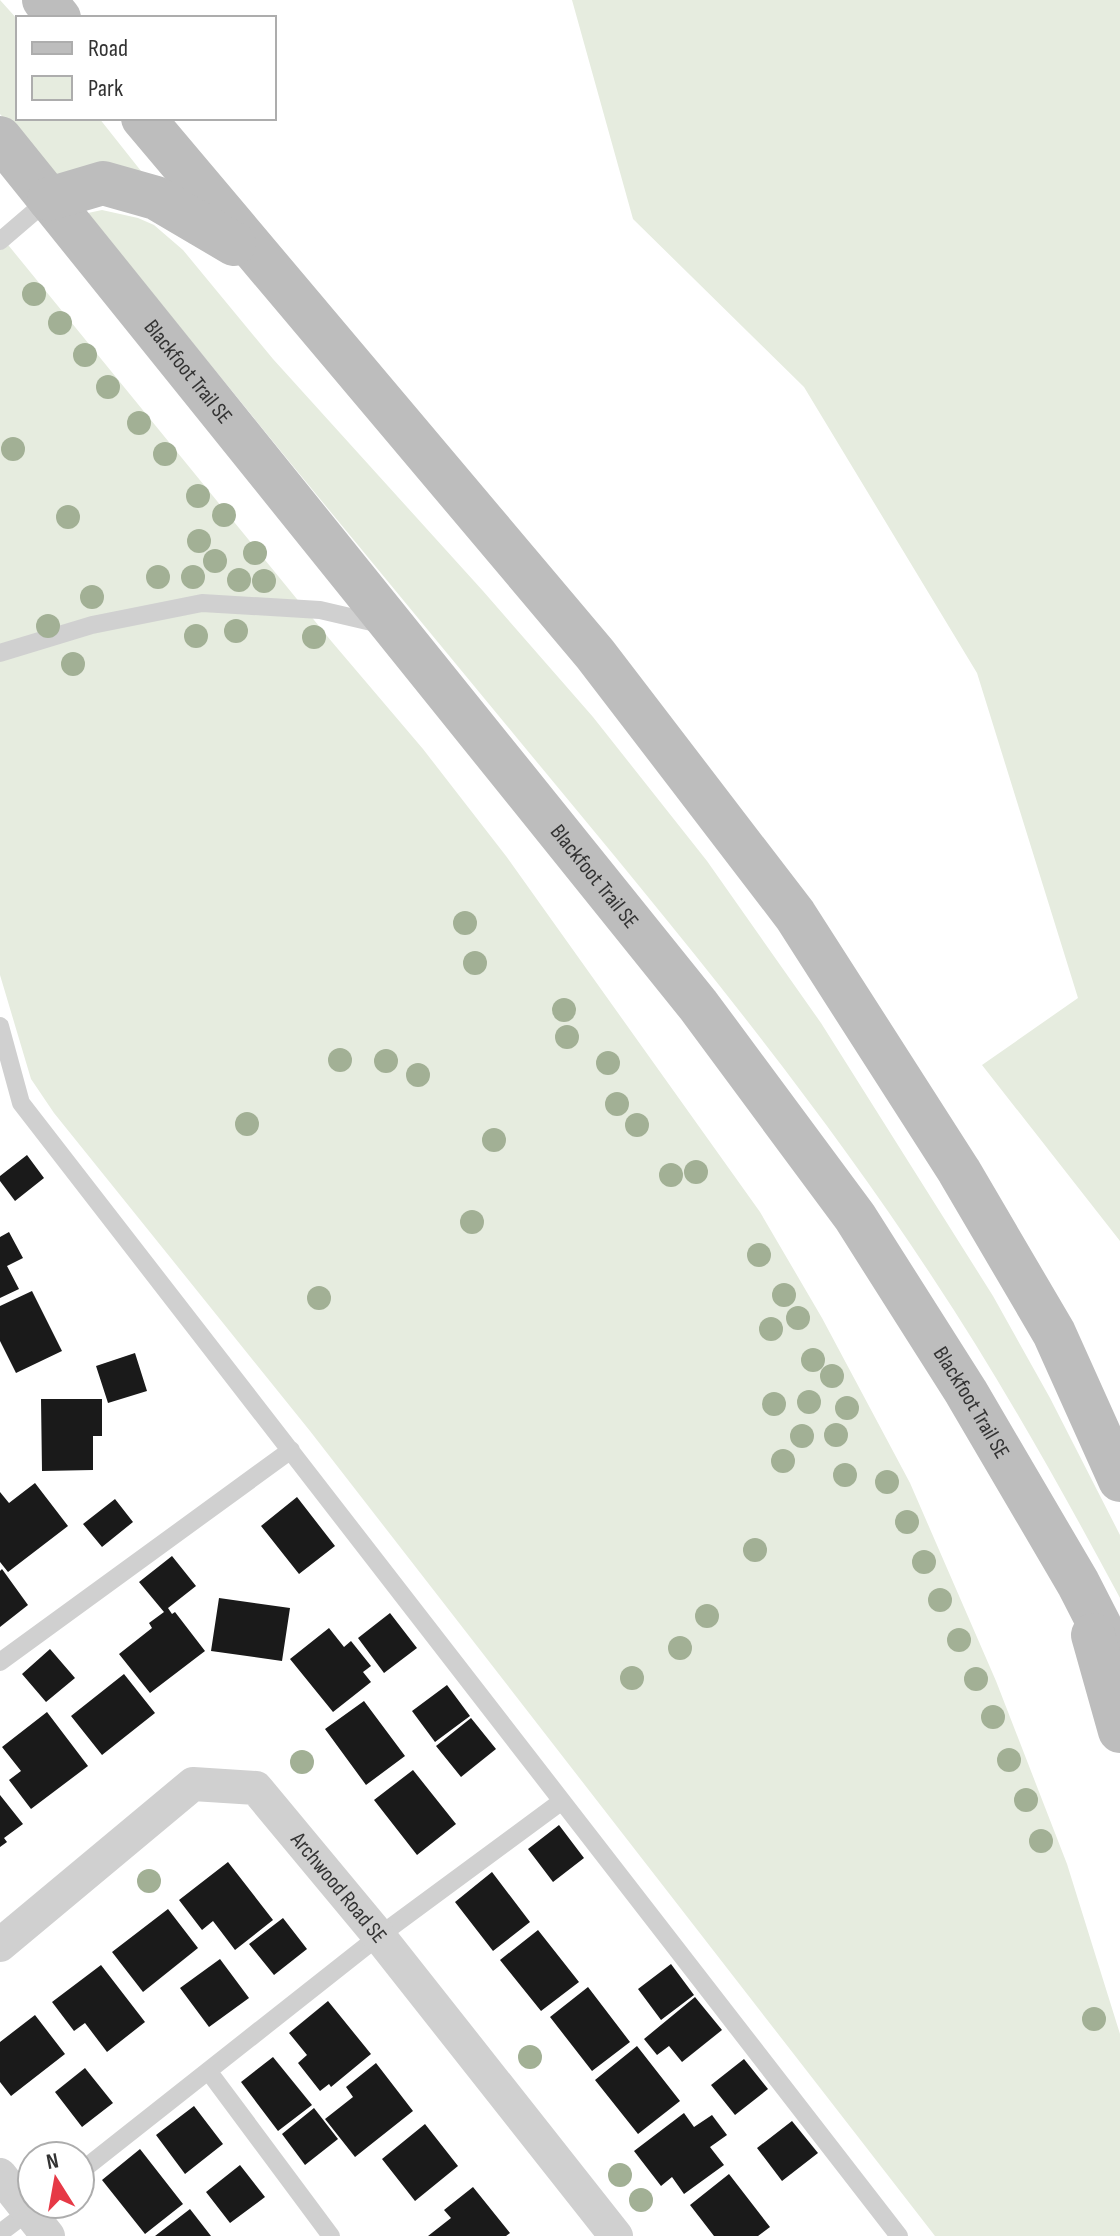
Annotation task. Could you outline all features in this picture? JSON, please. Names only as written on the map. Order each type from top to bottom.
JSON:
[{"type":"main road","points":[[44,0],[57,16]]},
{"type":"main road","points":[[145,120],[595,654],[795,915],[959,1171],[1054,1333],[1120,1480]]},
{"type":"main road","name":"Blackfoot Trail SE","points":[[0,138],[698,1005],[855,1217],[966,1392],[1078,1583],[1120,1665]]},
{"type":"main road","points":[[49,199],[103,183],[156,198],[265,263]]},
{"type":"main road","points":[[1078,1583],[1120,1731]]},
{"type":"street","name":"Archwood Road SE","points":[[0,1945],[193,1784],[256,1788],[379,1936],[616,2236]]},
{"type":"street","points":[[0,2175],[16,2193]]},
{"type":"lane","points":[[0,241],[49,199]]},
{"type":"lane","points":[[0,653],[92,625],[202,603],[320,610],[395,628]]},
{"type":"lane","points":[[0,1026],[21,1103],[899,2236]]},
{"type":"lane","points":[[0,1662],[291,1450]]},
{"type":"lane","points":[[96,2160],[379,1936],[562,1801]]},
{"type":"lane","points":[[209,2072],[331,2236]]},
{"type":"lane","points":[[0,2233],[31,2220]]},
{"type":"green space","points":[[0,0],[16,18],[16,120],[101,120],[141,171],[51,175],[0,114]]},
{"type":"green space","points":[[572,0],[1120,0],[1120,1241],[982,1065],[1078,998],[977,673],[804,387],[633,219]]},
{"type":"green space","points":[[102,210],[154,225],[183,250],[273,359],[593,717],[707,861],[821,1023],[993,1296],[1050,1398],[1120,1535],[1120,1598],[1006,1394],[931,1275],[834,1136],[679,935],[88,213]]},
{"type":"green space","points":[[0,235],[423,749],[506,856],[760,1212],[822,1318],[910,1483],[996,1681],[1067,1864],[1120,2034],[1120,2236],[935,2236],[310,1431],[54,1113],[31,1079],[0,975]]},
{"type":"building","points":[[27,1155],[44,1178],[15,1201],[0,1181],[0,1176]]},
{"type":"building","points":[[9,1232],[23,1258],[7,1266],[19,1289],[0,1298],[0,1237]]},
{"type":"building","points":[[32,1291],[62,1351],[16,1373],[0,1341],[0,1306]]},
{"type":"building","points":[[135,1353],[147,1391],[108,1403],[96,1366]]},
{"type":"building","points":[[41,1399],[102,1399],[102,1436],[93,1436],[93,1470],[42,1471]]},
{"type":"building","points":[[35,1483],[68,1526],[8,1572],[0,1562],[0,1492],[9,1503]]},
{"type":"building","points":[[297,1497],[335,1546],[299,1574],[261,1526]]},
{"type":"building","points":[[115,1499],[133,1522],[102,1547],[83,1524]]},
{"type":"building","points":[[172,1556],[196,1586],[168,1608],[172,1614],[175,1612],[205,1651],[150,1693],[119,1654],[152,1628],[149,1623],[164,1612],[139,1582]]},
{"type":"building","points":[[2,1569],[28,1605],[0,1627],[0,1571]]},
{"type":"building","points":[[219,1598],[290,1608],[282,1661],[211,1651]]},
{"type":"building","points":[[390,1613],[417,1648],[384,1673],[358,1638]]},
{"type":"building","points":[[329,1628],[344,1647],[351,1641],[371,1666],[363,1672],[371,1682],[333,1712],[290,1659]]},
{"type":"building","points":[[50,1649],[75,1678],[46,1702],[22,1674]]},
{"type":"building","points":[[124,1674],[155,1713],[102,1755],[71,1716]]},
{"type":"building","points":[[447,1685],[470,1716],[435,1742],[412,1711]]},
{"type":"building","points":[[364,1701],[405,1756],[366,1785],[325,1729]]},
{"type":"building","points":[[47,1712],[88,1766],[31,1809],[9,1780],[21,1771],[2,1747]]},
{"type":"building","points":[[471,1718],[496,1749],[461,1777],[436,1746]]},
{"type":"building","points":[[413,1770],[456,1824],[417,1855],[374,1800]]},
{"type":"building","points":[[0,1795],[23,1824],[4,1838],[7,1842],[0,1847]]},
{"type":"building","points":[[559,1825],[584,1858],[553,1882],[528,1849]]},
{"type":"building","points":[[228,1862],[273,1920],[235,1950],[213,1921],[202,1930],[179,1900]]},
{"type":"building","points":[[492,1872],[530,1922],[493,1951],[455,1902]]},
{"type":"building","points":[[168,1909],[198,1948],[143,1992],[112,1952]]},
{"type":"building","points":[[283,1918],[307,1949],[274,1975],[249,1944]]},
{"type":"building","points":[[538,1930],[579,1982],[541,2011],[500,1960]]},
{"type":"building","points":[[220,1959],[249,1998],[209,2027],[180,1988]]},
{"type":"building","points":[[671,1964],[694,1995],[661,2020],[638,1989]]},
{"type":"building","points":[[101,1965],[145,2022],[107,2052],[85,2023],[74,2031],[52,2002]]},
{"type":"building","points":[[588,1987],[630,2042],[592,2071],[550,2017]]},
{"type":"building","points":[[695,1997],[722,2030],[682,2062],[669,2046],[657,2055],[644,2039]]},
{"type":"building","points":[[328,2001],[371,2054],[331,2087],[329,2084],[320,2091],[298,2063],[307,2055],[289,2033]]},
{"type":"building","points":[[35,2015],[65,2054],[11,2096],[0,2082],[0,2042]]},
{"type":"building","points":[[637,2046],[680,2101],[638,2134],[595,2080]]},
{"type":"building","points":[[273,2057],[312,2105],[278,2131],[241,2082]]},
{"type":"building","points":[[744,2059],[768,2089],[735,2115],[711,2085]]},
{"type":"building","points":[[376,2063],[413,2111],[355,2157],[325,2119],[353,2097],[346,2087]]},
{"type":"building","points":[[85,2068],[113,2103],[82,2127],[55,2092]]},
{"type":"building","points":[[194,2106],[223,2144],[185,2174],[156,2135]]},
{"type":"building","points":[[314,2108],[338,2139],[305,2165],[282,2134]]},
{"type":"building","points":[[684,2113],[694,2127],[712,2115],[727,2135],[710,2147],[724,2165],[684,2194],[672,2177],[661,2186],[634,2151]]},
{"type":"building","points":[[792,2121],[818,2153],[782,2181],[757,2148]]},
{"type":"building","points":[[425,2124],[458,2166],[415,2201],[382,2159]]},
{"type":"building","points":[[140,2149],[183,2204],[145,2234],[102,2180]]},
{"type":"building","points":[[240,2165],[265,2197],[230,2223],[206,2192]]},
{"type":"building","points":[[729,2174],[770,2227],[758,2236],[714,2236],[690,2205]]},
{"type":"building","points":[[473,2187],[510,2233],[506,2236],[428,2236],[451,2218],[444,2210]]},
{"type":"building","points":[[190,2209],[211,2236],[155,2236]]}]
